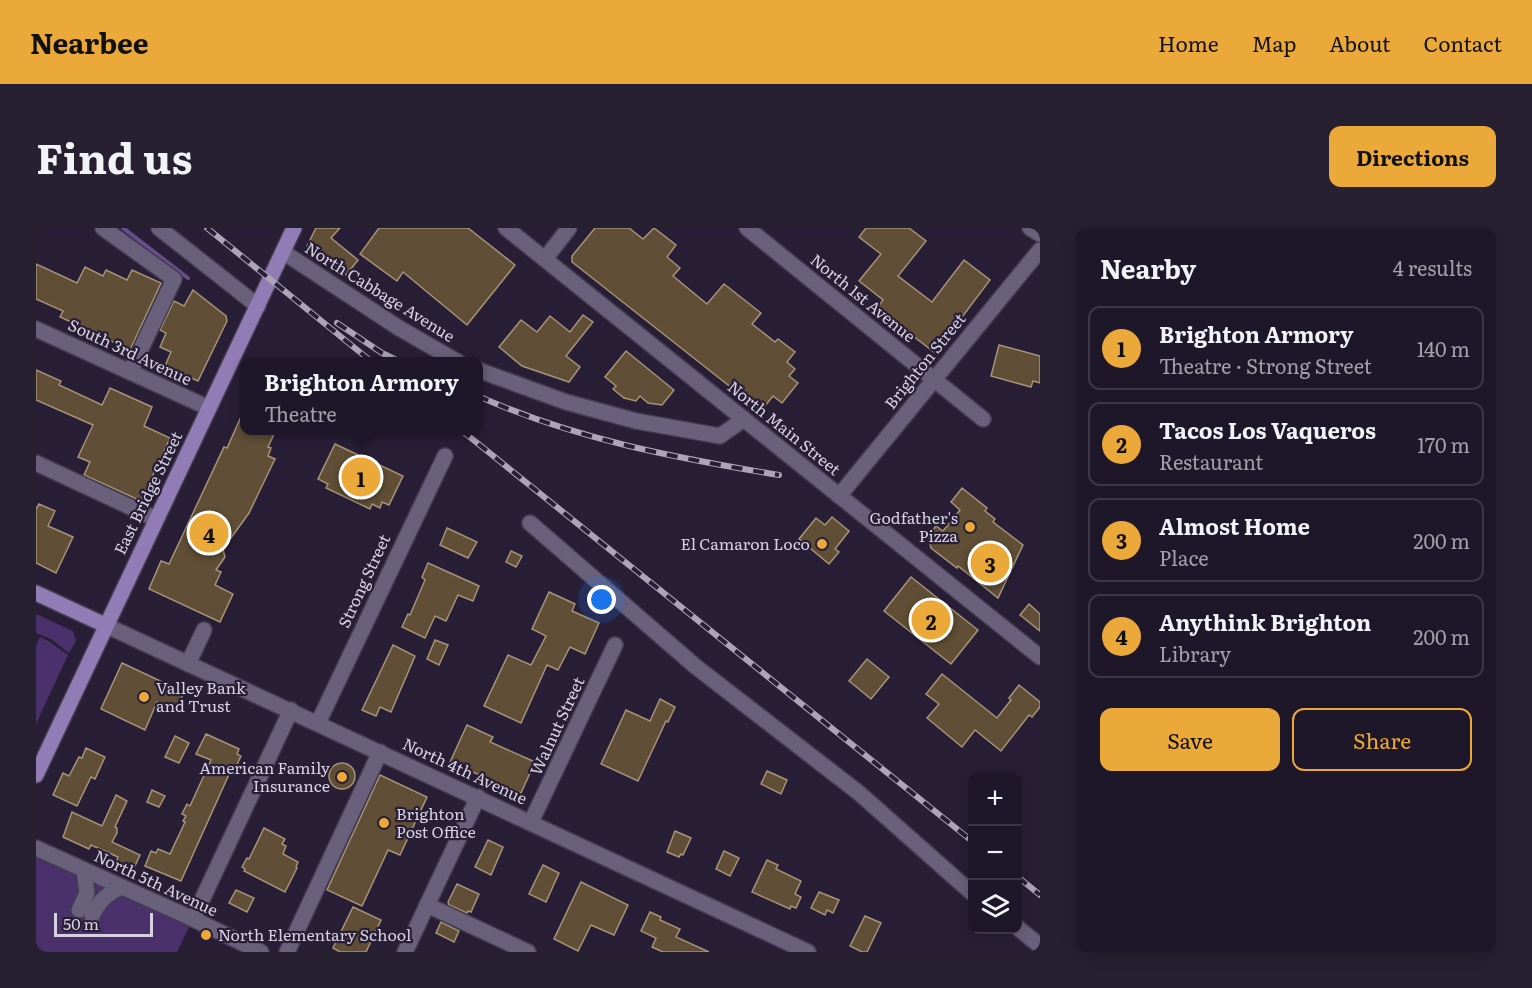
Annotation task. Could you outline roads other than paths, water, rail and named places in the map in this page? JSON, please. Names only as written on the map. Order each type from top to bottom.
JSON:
[{"type":"main road","name":"East Bridge Street","points":[[36,775],[294,228]]},
{"type":"main road","points":[[36,593],[105,625]]},
{"type":"street","points":[[103,228],[174,279],[130,372]]},
{"type":"street","points":[[159,228],[258,306]]},
{"type":"street","name":"North Main Street","points":[[506,228],[1040,657]]},
{"type":"street","points":[[545,259],[569,228]]},
{"type":"street","name":"North 1st Avenue","points":[[747,228],[984,418]]},
{"type":"street","points":[[1030,228],[1040,234]]},
{"type":"street","name":"Brighton Street","points":[[839,496],[1040,250]]},
{"type":"street","name":"North Cabbage Avenue","points":[[283,252],[399,328],[449,357]]},
{"type":"street","name":"South 3rd Avenue","points":[[36,329],[209,408]]},
{"type":"street","points":[[483,372],[555,399],[647,423],[720,436],[744,419]]},
{"type":"street","name":"Strong Street","points":[[318,723],[446,456]]},
{"type":"street","points":[[36,463],[156,519]]},
{"type":"street","points":[[530,524],[695,666],[859,794],[968,889]]},
{"type":"street","name":"North 4th Avenue","points":[[105,625],[808,952]]},
{"type":"street","points":[[188,664],[204,630]]},
{"type":"street","name":"Walnut Street","points":[[531,822],[615,645]]},
{"type":"street","points":[[193,919],[291,711]]},
{"type":"street","points":[[287,952],[380,752]]},
{"type":"street","points":[[405,952],[478,797]]},
{"type":"street","name":"North 5th Avenue","points":[[36,849],[261,952]]},
{"type":"street","points":[[84,870],[87,892],[86,913],[105,896],[122,887]]},
{"type":"street","points":[[427,905],[528,952]]},
{"type":"street","points":[[1022,932],[1040,946]]},
{"type":"waterway","points":[[123,228],[188,278]]},
{"type":"railway","points":[[207,228],[366,357]]},
{"type":"railway","points":[[337,323],[390,357]]},
{"type":"railway","points":[[483,398],[551,424],[626,445],[702,462],[779,475]]},
{"type":"railway","points":[[467,435],[968,838]]},
{"type":"railway","points":[[1022,880],[1040,895]]},
{"type":"place","name":"Brighton Armory","points":[[361,477]]},
{"type":"place","name":"Godfather's Pizza","points":[[970,527]]},
{"type":"place","name":"Anythink Brighton","points":[[209,533]]},
{"type":"place","name":"El Camaron Loco","points":[[822,544]]},
{"type":"place","name":"Almost Home","points":[[990,563]]},
{"type":"place","name":"Tacos Los Vaqueros","points":[[931,620]]},
{"type":"place","name":"Valley Bank and Trust","points":[[144,697]]},
{"type":"place","name":"American Family Insurance","points":[[342,777]]},
{"type":"place","name":"Brighton Post Office","points":[[384,823]]},
{"type":"place","name":"North Elementary School","points":[[206,935]]}]
